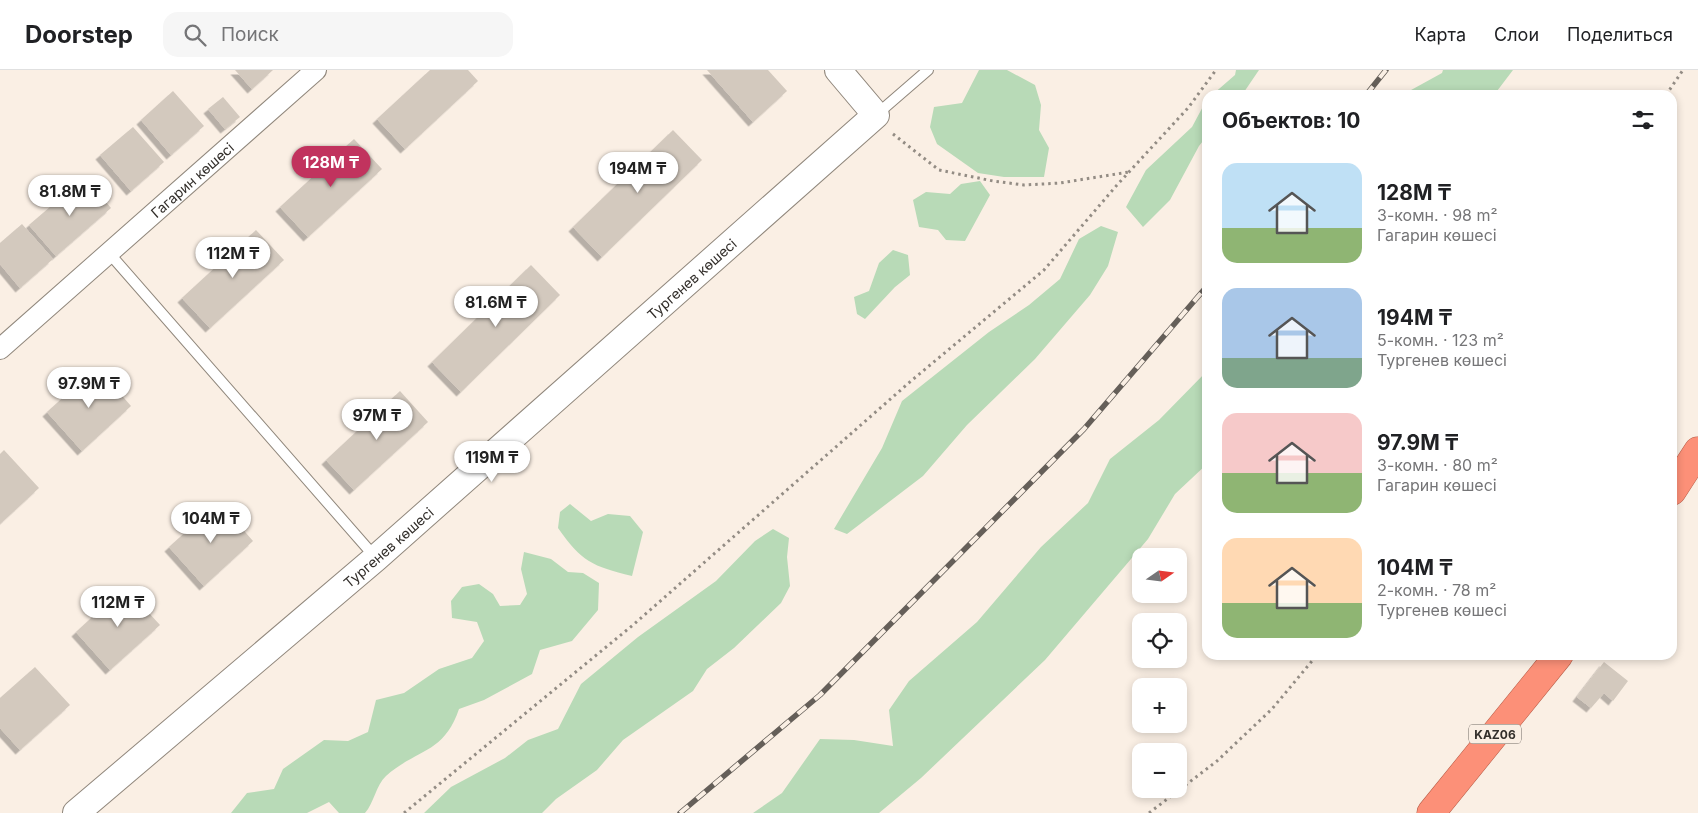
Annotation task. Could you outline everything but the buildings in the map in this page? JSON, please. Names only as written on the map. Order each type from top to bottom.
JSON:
[{"type":"highway","points":[[1677,483],[1698,451]]},
{"type":"highway","name":"KАZ06","points":[[1431,813],[1555,660]]},
{"type":"street","name":"Гагарин көшесі","points":[[0,349],[316,70]]},
{"type":"street","points":[[838,70],[876,115]]},
{"type":"street","name":"Тургенев көшесі","points":[[76,813],[376,558],[876,115]]},
{"type":"lane","points":[[876,115],[928,70]]},
{"type":"lane","points":[[109,253],[376,558]]},
{"type":"path","points":[[404,813],[633,625],[851,433],[1044,270],[1129,172],[1188,108],[1216,70]]},
{"type":"path","points":[[1669,90],[1683,70]]},
{"type":"path","points":[[876,115],[899,140],[939,170],[1024,185],[1060,183],[1129,172]]},
{"type":"path","points":[[1149,813],[1217,761],[1272,709],[1313,660]]},
{"type":"green space","points":[[979,70],[1007,70],[1035,85],[1041,105],[1039,130],[1049,148],[1044,177],[1004,177],[978,173],[937,144],[930,127],[934,107],[962,103]]},
{"type":"green space","points":[[1236,70],[1259,70],[1245,90],[1218,90],[1235,75]]},
{"type":"green space","points":[[1443,70],[1513,70],[1498,90],[1411,90],[1442,73]]},
{"type":"green space","points":[[1202,108],[1202,142],[1170,200],[1143,227],[1126,207],[1146,170],[1192,127]]},
{"type":"green space","points":[[980,181],[990,195],[965,241],[946,240],[938,230],[919,227],[913,200],[926,192],[950,194],[961,184]]},
{"type":"green space","points":[[1101,226],[1118,232],[1108,266],[1090,295],[1035,359],[967,425],[923,476],[847,534],[834,529],[882,448],[902,401],[989,332],[1029,305],[1060,279],[1079,239]]},
{"type":"green space","points":[[893,250],[908,255],[910,275],[895,287],[865,319],[857,314],[854,297],[869,291],[879,263]]},
{"type":"green space","points":[[1202,376],[1202,469],[1175,494],[1148,539],[1140,548],[1132,548],[1132,558],[1045,660],[921,778],[879,813],[753,813],[782,793],[820,739],[854,740],[893,746],[889,710],[909,681],[977,622],[1041,547],[1088,503],[1110,459],[1159,420]]},
{"type":"green space","points":[[570,504],[591,521],[608,514],[630,516],[643,532],[632,576],[607,569],[589,561],[566,539],[558,528],[560,512]]},
{"type":"green space","points":[[773,529],[789,538],[787,557],[790,586],[781,603],[734,648],[707,669],[693,691],[623,740],[597,770],[556,799],[542,813],[424,813],[451,787],[505,758],[528,740],[558,729],[581,684],[638,637],[716,581],[755,541]]},
{"type":"green space","points":[[524,552],[551,559],[568,572],[583,573],[599,583],[598,610],[572,641],[540,650],[532,674],[484,700],[459,709],[453,724],[437,743],[397,767],[386,776],[365,813],[339,813],[329,802],[307,813],[231,813],[247,793],[274,789],[283,769],[324,740],[348,741],[368,732],[376,700],[404,693],[439,669],[472,658],[484,641],[477,622],[452,618],[451,601],[462,587],[479,584],[493,594],[500,606],[520,605],[527,594],[521,569]]},
{"type":"railway","points":[[1370,90],[1386,70]]},
{"type":"railway","points":[[680,813],[820,695],[1084,429],[1202,292]]}]
